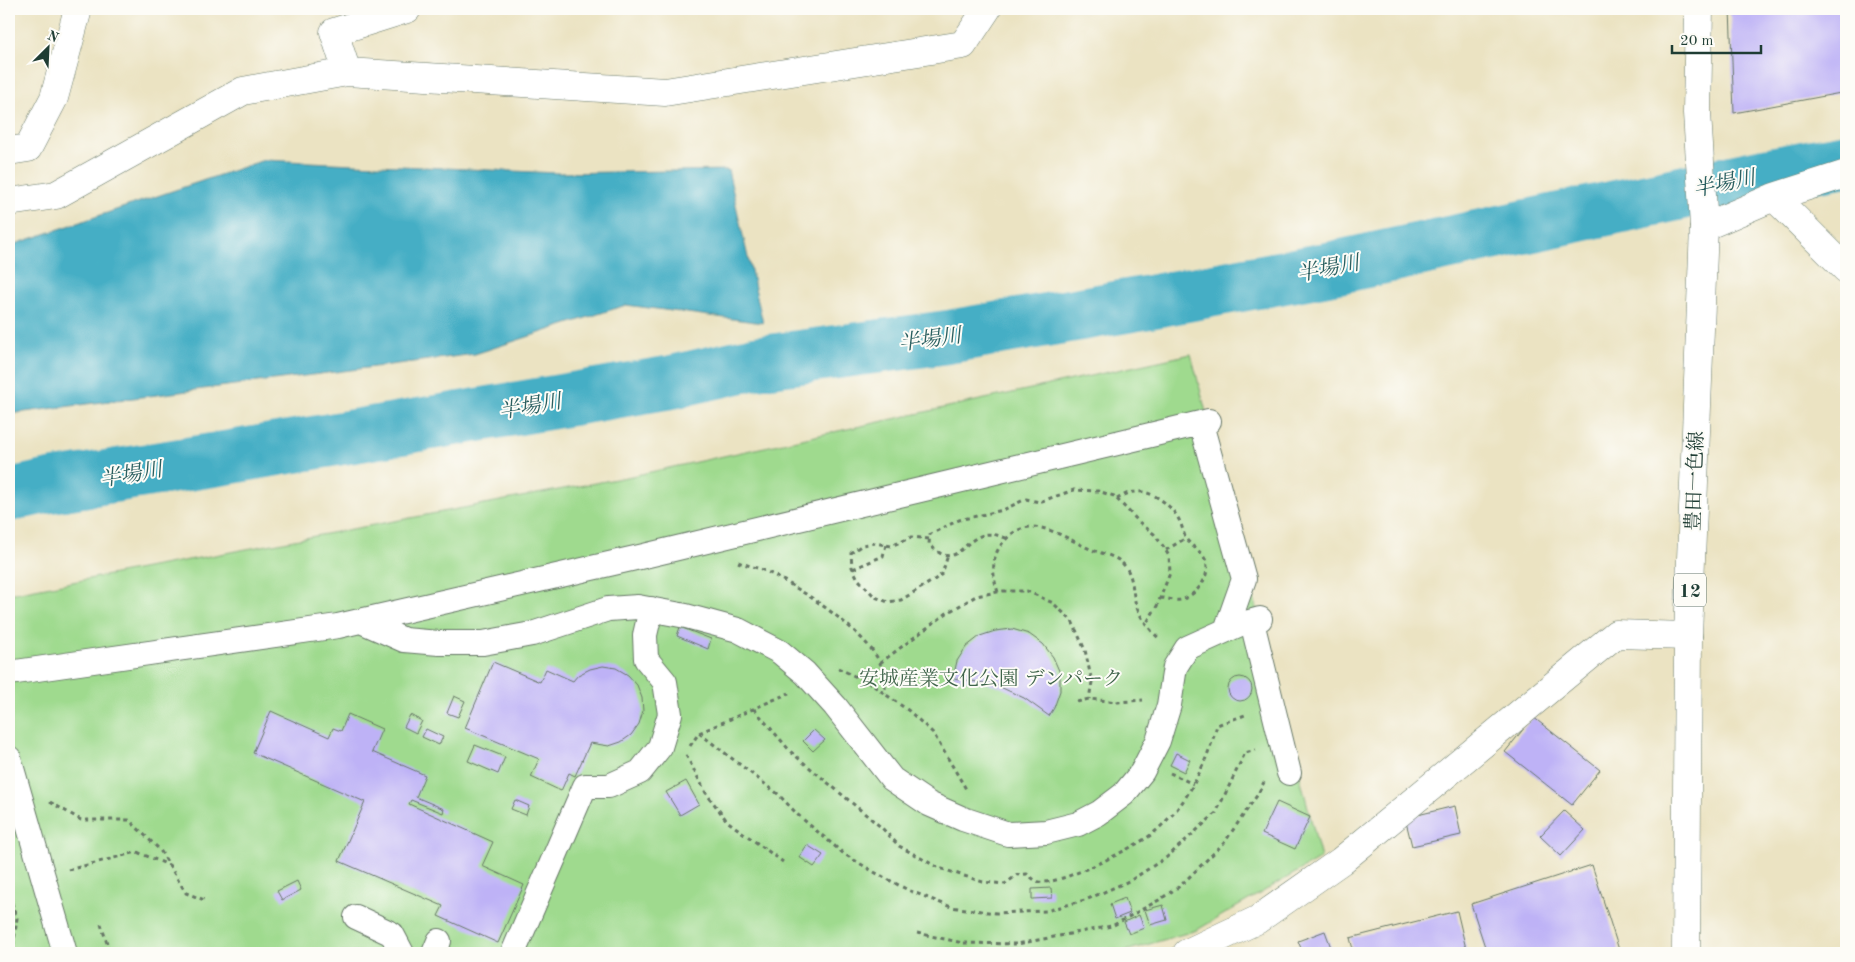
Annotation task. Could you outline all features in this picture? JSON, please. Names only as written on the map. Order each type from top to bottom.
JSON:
[{"type":"street","points":[[9,151],[28,148],[54,98],[78,9]]},
{"type":"street","points":[[347,72],[332,20],[407,9]]},
{"type":"street","points":[[9,202],[56,194],[243,91],[347,72],[665,92],[963,45],[987,9]]},
{"type":"street","name":"豊田一色線","points":[[1686,953],[1688,636],[1704,227],[1697,113],[1699,9]]},
{"type":"street","points":[[1704,227],[1774,197],[1846,174]]},
{"type":"street","points":[[1774,197],[1846,269]]},
{"type":"street","points":[[9,673],[338,626],[652,554],[1205,422],[1244,579],[1226,630]]},
{"type":"street","points":[[362,620],[404,640],[439,643],[483,643],[532,634],[608,609],[638,606],[738,630],[780,652],[805,673],[835,706],[892,779],[929,804],[963,819],[1008,834],[1046,832],[1078,824],[1124,794],[1142,772],[1158,741],[1175,667],[1187,648],[1226,630],[1256,621],[1288,773]]},
{"type":"street","points":[[513,953],[585,786],[609,786],[640,772],[660,747],[670,714],[665,682],[646,659],[646,635],[651,609]]},
{"type":"street","points":[[1187,953],[1257,920],[1341,861],[1616,634],[1688,636]]},
{"type":"street","points":[[9,758],[65,953]]},
{"type":"street","points":[[356,917],[392,934],[402,953]]},
{"type":"path","points":[[1006,538],[994,534],[982,535],[955,555],[945,556],[929,544],[930,534],[938,528],[959,520],[1003,510],[1026,499],[1039,502],[1074,490],[1098,491],[1114,496],[1139,522],[1154,534],[1169,556],[1170,573],[1160,598],[1146,624]]},
{"type":"path","points":[[1117,499],[1134,492],[1156,496],[1168,506],[1180,521],[1186,538],[1206,560],[1207,570],[1202,584],[1192,595],[1179,600],[1160,598]]},
{"type":"path","points":[[998,592],[994,580],[996,552],[1006,538],[1021,529],[1037,527],[1056,532],[1088,548],[1114,557],[1123,564],[1129,572],[1135,603],[1146,624],[1154,634],[1182,655]]},
{"type":"path","points":[[929,539],[912,537],[891,546],[875,543],[862,545],[851,553],[853,569],[858,579],[875,598],[888,602],[901,600],[942,574],[948,555]]},
{"type":"path","points":[[1166,550],[1186,538]]},
{"type":"path","points":[[853,569],[883,556],[886,545]]},
{"type":"path","points":[[738,562],[764,571],[832,612],[865,640],[880,663],[886,694]]},
{"type":"path","points":[[880,663],[947,612],[976,596],[998,592],[1027,591],[1053,603],[1072,621],[1085,650],[1089,666],[1092,682],[1089,699]]},
{"type":"path","points":[[838,667],[886,694],[909,711],[933,733],[969,794],[985,826]]},
{"type":"path","points":[[783,862],[728,821],[706,793],[685,754],[699,733],[788,694],[819,688]]},
{"type":"path","points":[[1077,702],[1089,699],[1118,702],[1153,699],[1170,695]]},
{"type":"path","points":[[916,933],[963,943],[1017,944],[1112,926],[1180,886],[1224,843],[1258,794],[1266,778],[1288,773]]},
{"type":"path","points":[[17,788],[59,807],[81,820],[128,820],[160,850],[186,893],[207,901]]},
{"type":"path","points":[[43,877],[137,852],[170,865]]},
{"type":"path","points":[[9,895],[17,918],[14,953]]},
{"type":"path","points":[[101,924],[110,953]]},
{"type":"green space","name":"安城産業文化公園 デンパーク","points":[[1191,354],[1321,858],[1197,930],[1119,953],[9,953],[9,594],[632,476]]},
{"type":"water","points":[[264,160],[558,173],[728,170],[763,323],[626,305],[475,354],[9,414],[9,246]]},
{"type":"building","points":[[1730,9],[1846,9],[1846,92],[1734,113]]},
{"type":"building","points":[[680,627],[711,639],[708,649],[677,636]]},
{"type":"building","points":[[1012,629],[1029,634],[1043,644],[1053,657],[1060,673],[1060,691],[1049,716],[1024,698],[996,685],[953,678],[957,661],[966,647],[980,636],[995,631]]},
{"type":"building","points":[[493,662],[540,682],[546,669],[573,681],[578,675],[590,669],[603,666],[616,668],[628,675],[637,685],[642,698],[643,711],[639,724],[631,735],[621,742],[609,746],[590,743],[575,776],[569,773],[561,791],[531,777],[539,759],[465,728]]},
{"type":"building","points":[[1240,677],[1245,678],[1251,684],[1251,694],[1245,700],[1240,701],[1235,700],[1229,694],[1228,689],[1229,684],[1235,678]]},
{"type":"building","points":[[454,696],[465,701],[458,717],[447,713]]},
{"type":"building","points":[[271,711],[329,737],[333,728],[341,731],[348,714],[382,729],[372,752],[425,775],[416,797],[444,809],[443,813],[411,800],[409,804],[493,842],[482,866],[524,885],[498,943],[438,916],[443,906],[339,861],[365,802],[253,753]]},
{"type":"building","points":[[410,715],[422,721],[416,733],[404,727]]},
{"type":"building","points":[[1533,717],[1600,770],[1572,805],[1505,752]]},
{"type":"building","points":[[426,729],[443,737],[439,745],[422,737]]},
{"type":"building","points":[[814,730],[825,740],[813,751],[803,741]]},
{"type":"building","points":[[475,745],[505,757],[498,774],[468,761]]},
{"type":"building","points":[[1176,753],[1190,760],[1184,772],[1170,765]]},
{"type":"building","points":[[686,781],[699,804],[680,815],[666,792]]},
{"type":"building","points":[[515,800],[529,806],[526,815],[511,809]]},
{"type":"building","points":[[1277,802],[1310,817],[1295,849],[1262,834]]},
{"type":"building","points":[[1455,806],[1461,835],[1412,846],[1405,818]]},
{"type":"building","points":[[1564,811],[1585,830],[1561,856],[1540,836]]},
{"type":"building","points":[[807,845],[823,855],[814,867],[799,857]]},
{"type":"building","points":[[1592,865],[1620,953],[1487,953],[1471,904]]},
{"type":"building","points":[[297,881],[301,890],[282,900],[277,891]]},
{"type":"building","points":[[1051,888],[1052,898],[1032,899],[1032,889]]},
{"type":"building","points":[[1125,898],[1130,913],[1115,919],[1110,904]]},
{"type":"building","points":[[1163,905],[1167,920],[1150,925],[1145,910]]},
{"type":"building","points":[[1457,911],[1467,953],[1354,953],[1350,938]]},
{"type":"building","points":[[1139,915],[1144,928],[1129,934],[1124,922]]},
{"type":"building","points":[[1325,931],[1333,953],[1303,953],[1298,941]]},
{"type":"waterway","name":"半場川","points":[[9,495],[50,486],[672,382],[755,363],[948,337],[1144,303],[1338,267],[1765,175],[1846,160]]}]
